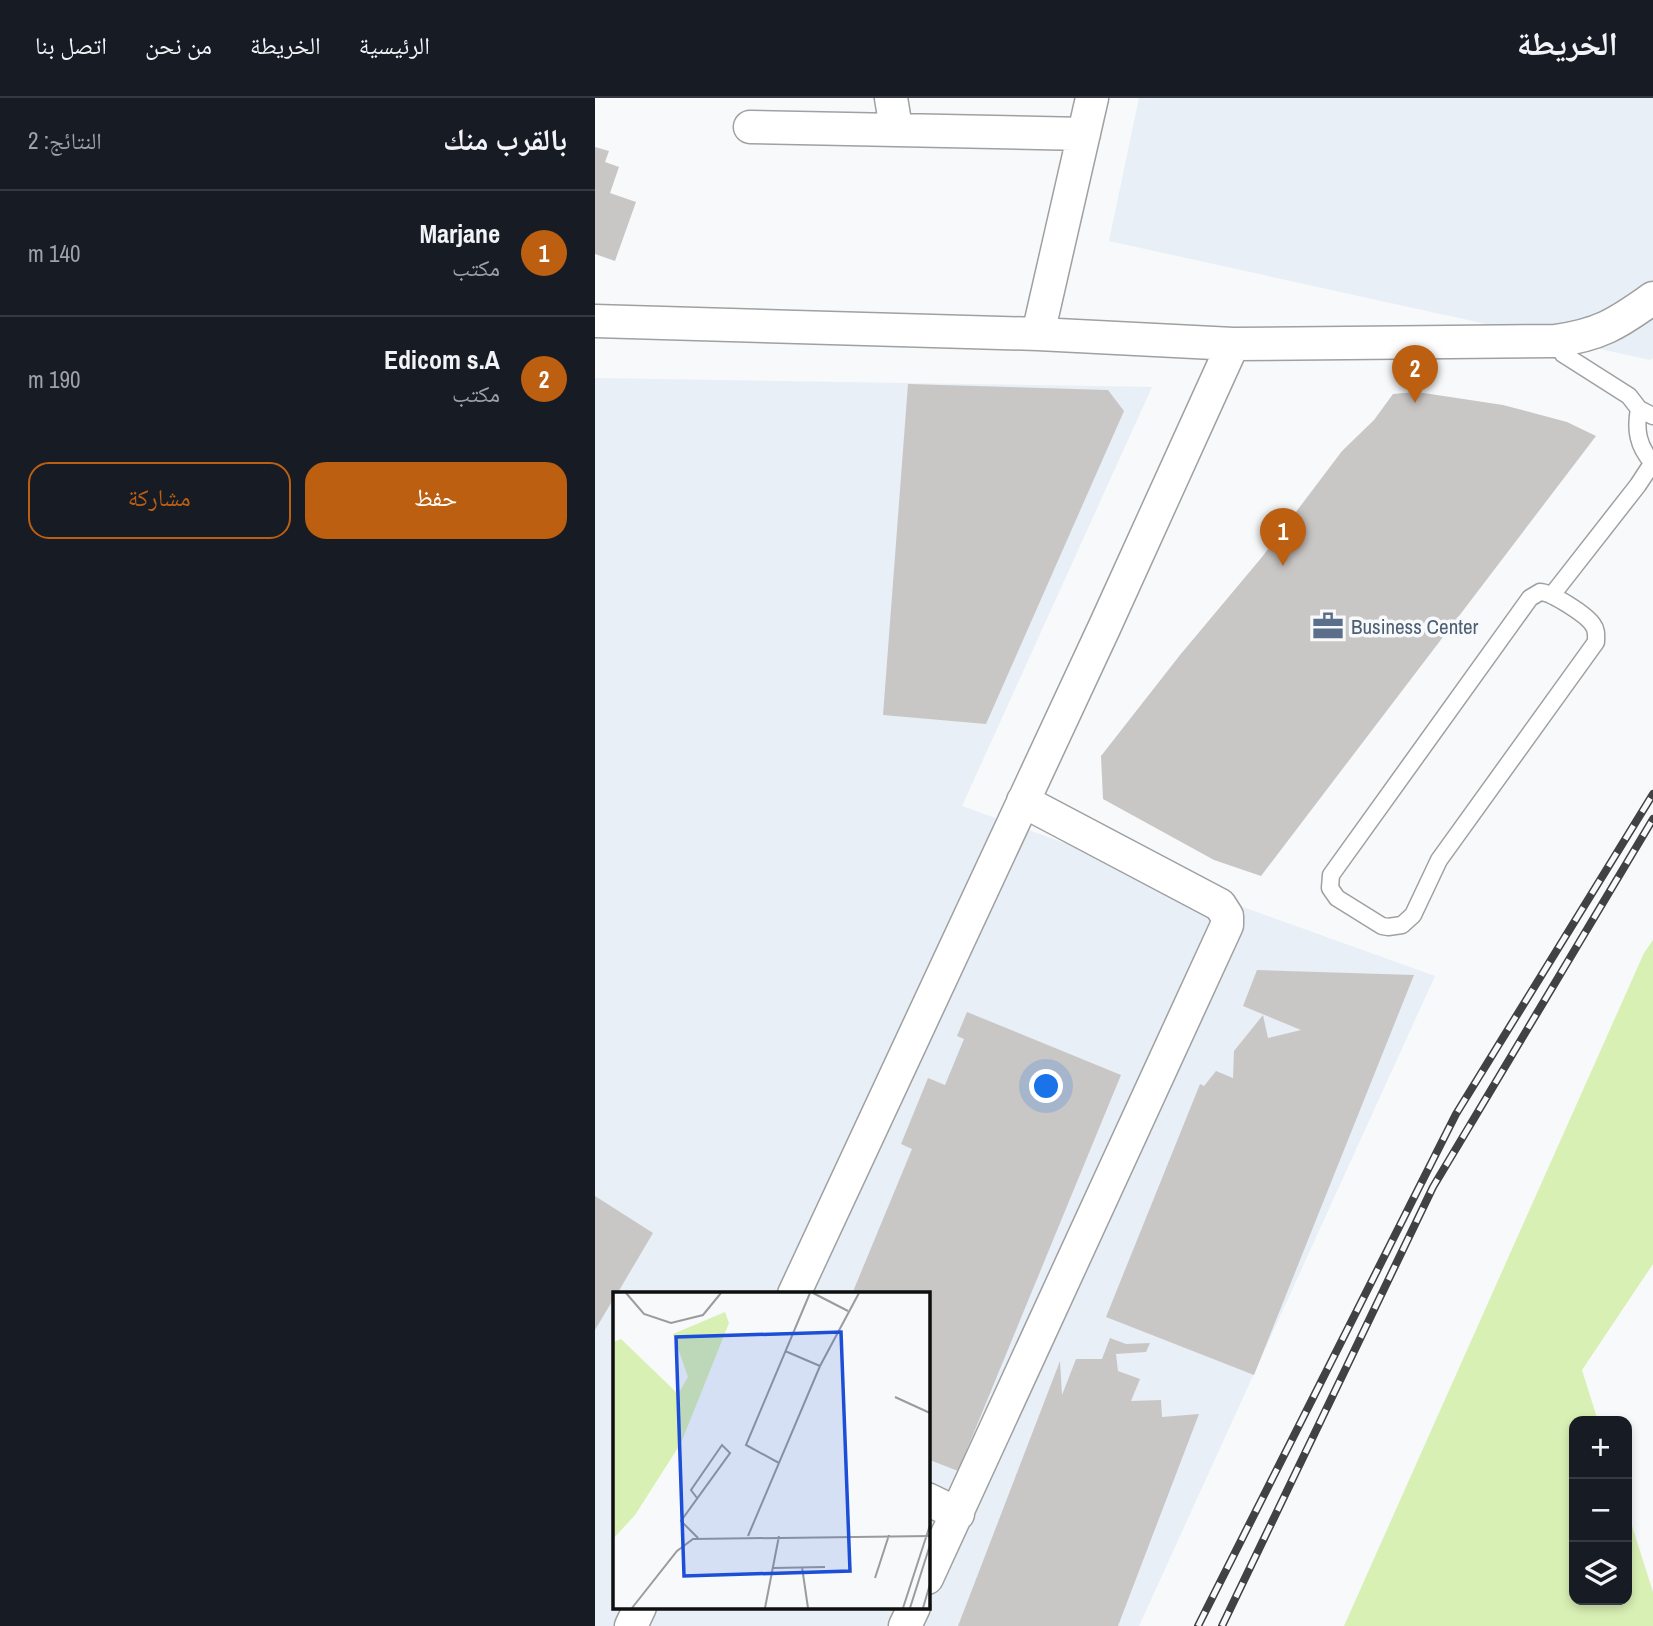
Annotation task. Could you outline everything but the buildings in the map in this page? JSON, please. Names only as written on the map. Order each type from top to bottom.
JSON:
[{"type":"street","points":[[1038,334],[1093,98]]},
{"type":"street","points":[[750,127],[893,113],[1084,134]]},
{"type":"street","points":[[595,321],[1038,334],[1233,344],[1555,341],[1586,337],[1621,321],[1653,298]]},
{"type":"street","points":[[795,1292],[1233,344]]},
{"type":"street","points":[[929,1574],[1227,925],[1227,916],[1220,905],[1023,802]]},
{"type":"street","points":[[929,1500],[958,1514]]},
{"type":"street","points":[[631,1626],[640,1608]]},
{"type":"street","points":[[905,1626],[914,1608]]},
{"type":"lane","points":[[1552,595],[1653,462],[1645,453],[1637,432],[1646,412],[1629,396],[1563,354],[1555,341]]},
{"type":"lane","points":[[1540,592],[1552,595],[1594,625],[1596,642],[1592,650],[1439,860],[1413,915],[1402,925],[1388,928],[1382,926],[1337,898],[1330,888],[1331,875],[1530,598],[1540,592]]},
{"type":"shaded area","points":[[1139,98],[1653,98],[1653,358],[1650,360],[1109,241]]},
{"type":"shaded area","points":[[595,378],[1152,387],[962,806],[1435,976],[1139,1626],[595,1626]]},
{"type":"green space","points":[[1653,940],[1653,1264],[1582,1370],[1596,1416],[1569,1416],[1569,1605],[1632,1605],[1632,1526],[1653,1592],[1653,1626],[1344,1626],[1644,953]]},
{"type":"railway","points":[[1198,1626],[1456,1114],[1653,794]]},
{"type":"railway","points":[[1222,1626],[1433,1187],[1653,819]]},
{"type":"place","name":"Edicom s.A","points":[[1415,403]]},
{"type":"place","name":"Marjane","points":[[1283,566]]},
{"type":"place","name":"Business Center","points":[[1328,626]]}]
